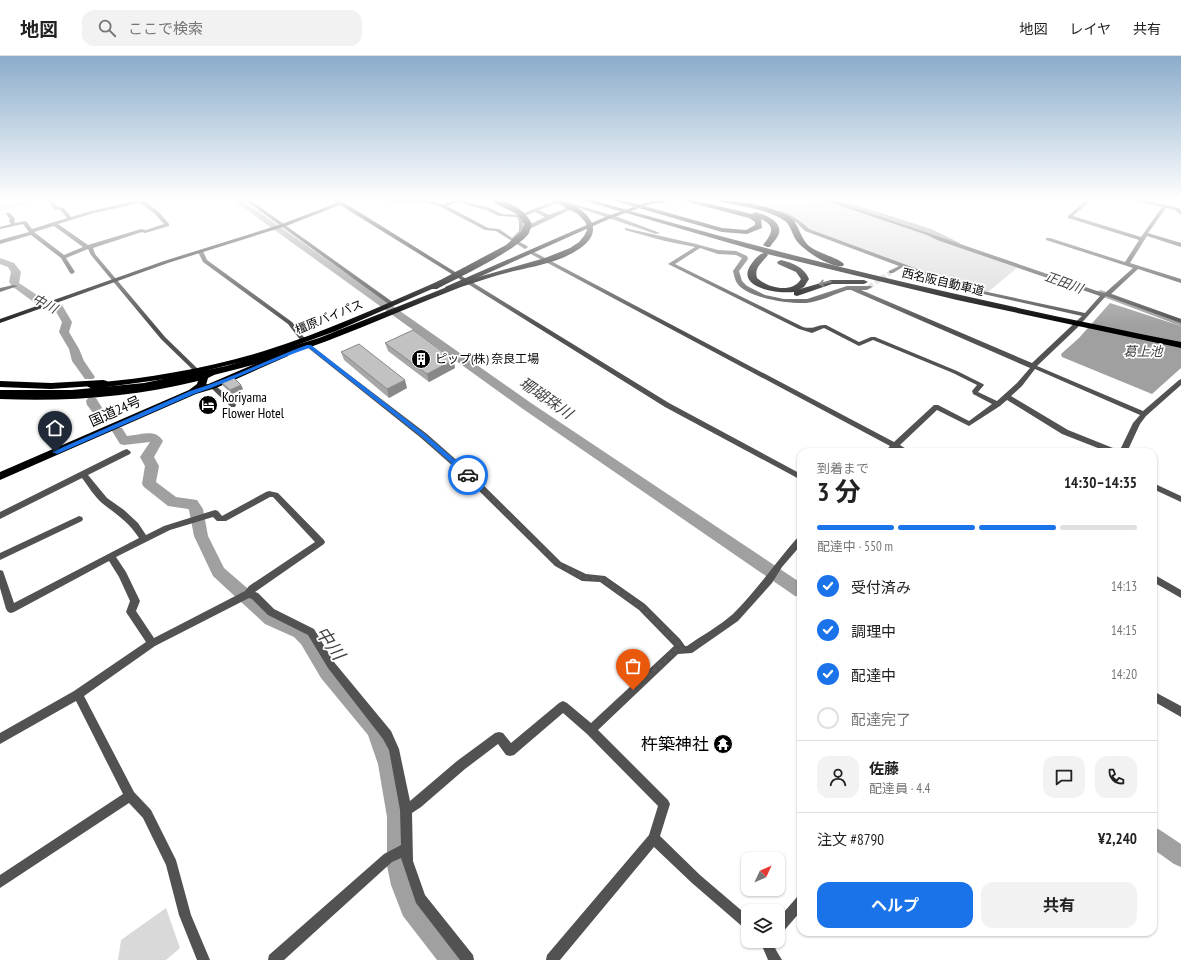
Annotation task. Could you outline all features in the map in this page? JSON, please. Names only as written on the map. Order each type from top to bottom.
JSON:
[{"type":"highway","points":[[0,393],[79,393],[138,387],[193,377],[265,358],[317,341],[436,290],[517,242]]},
{"type":"highway","name":"橿原バイパス","points":[[393,306],[465,280],[545,242]]},
{"type":"highway","name":"橿原バイパス","points":[[0,396],[39,397],[114,393],[200,378],[285,354],[306,343],[383,312],[456,276],[546,242]]},
{"type":"highway","points":[[0,385],[51,386],[85,384],[140,379],[192,370],[255,354],[313,336],[436,290],[561,255],[584,242]]},
{"type":"highway","points":[[728,242],[756,251]]},
{"type":"highway","points":[[728,242],[756,251],[773,251],[802,273],[805,279],[803,285],[796,289],[778,290],[765,287],[756,282],[752,276],[752,270],[756,251]]},
{"type":"highway","points":[[773,251],[774,242]]},
{"type":"highway","points":[[802,242],[826,258],[852,267],[950,292]]},
{"type":"highway","points":[[756,251],[746,275],[753,285],[769,292],[789,294],[801,292],[824,283],[853,281],[883,284],[960,299]]},
{"type":"highway","name":"西名阪自動車道","points":[[773,251],[1181,345]]},
{"type":"highway","name":"西名阪自動車道","points":[[773,251],[960,299],[1181,340]]},
{"type":"highway","name":"橿原バイパス","points":[[0,385],[34,388],[200,378],[240,360],[306,343]]},
{"type":"highway","points":[[192,392],[213,386],[285,354]]},
{"type":"highway","name":"国道24号","points":[[0,476],[192,392],[200,378]]},
{"type":"main road","points":[[0,321],[166,262],[231,242]]},
{"type":"main road","points":[[403,242],[456,276],[465,280]]},
{"type":"street","points":[[44,242],[63,258],[72,272]]},
{"type":"street","points":[[81,242],[88,247],[162,338],[200,378],[213,386],[234,404]]},
{"type":"street","points":[[63,258],[104,242]]},
{"type":"street","points":[[307,242],[393,306]]},
{"type":"street","points":[[517,242],[900,448]]},
{"type":"street","points":[[676,242],[689,244]]},
{"type":"street","points":[[686,242],[699,247],[743,255],[745,259],[736,271],[739,282],[753,292],[768,298],[784,301],[807,301],[847,288],[869,287]]},
{"type":"street","points":[[839,242],[967,289],[1086,315]]},
{"type":"street","points":[[948,242],[1181,322]]},
{"type":"street","points":[[1058,242],[1181,281]]},
{"type":"street","points":[[1127,264],[1141,242]]},
{"type":"street","points":[[1168,242],[1181,245]]},
{"type":"street","points":[[699,247],[671,264],[801,328],[812,331],[824,326],[859,344],[874,338],[955,372],[981,385],[974,391],[975,393],[998,404]]},
{"type":"street","points":[[201,252],[205,261],[290,324],[306,343],[424,436],[466,473],[558,564],[585,578],[602,579],[642,608],[677,642],[682,650]]},
{"type":"street","points":[[891,272],[902,266]]},
{"type":"street","points":[[893,448],[936,407],[969,424],[998,404],[1026,378],[1033,366],[1075,328],[1104,295],[1108,294],[1136,267]]},
{"type":"street","points":[[465,280],[667,405],[797,475]]},
{"type":"street","points":[[0,290],[14,286]]},
{"type":"street","points":[[852,288],[1144,414]]},
{"type":"street","points":[[1125,448],[1137,423],[1144,414],[1181,381]]},
{"type":"street","points":[[1007,397],[1065,432],[1105,448]]},
{"type":"street","points":[[0,516],[126,452]]},
{"type":"street","points":[[83,474],[104,500],[121,512],[135,525],[144,539]]},
{"type":"street","points":[[1157,488],[1181,499]]},
{"type":"street","points":[[0,574],[11,609],[111,556],[168,528],[215,513],[220,519],[223,520],[269,494],[275,494],[320,542],[252,589],[248,594],[152,643],[78,694],[0,739]]},
{"type":"street","points":[[0,557],[79,519]]},
{"type":"street","points":[[591,730],[676,650],[689,650],[735,618],[769,580],[778,565],[797,544]]},
{"type":"street","points":[[111,556],[123,574],[135,601],[131,612],[152,643]]},
{"type":"street","points":[[1157,580],[1181,594]]},
{"type":"street","points":[[248,594],[255,596],[272,612],[311,632],[331,664],[387,735],[394,749],[406,810],[407,861],[420,899],[468,960]]},
{"type":"street","points":[[78,694],[130,796],[147,814],[172,864],[185,915],[204,960]]},
{"type":"street","points":[[1157,698],[1181,712]]},
{"type":"street","points":[[406,810],[417,803],[461,766],[499,737],[510,751],[563,706],[591,730],[664,804],[654,838],[552,960]]},
{"type":"street","points":[[0,882],[130,796]]},
{"type":"street","points":[[654,838],[696,880],[741,918]]},
{"type":"street","points":[[274,960],[388,858],[406,849]]},
{"type":"street","points":[[785,920],[797,906]]},
{"type":"street","points":[[769,948],[776,960]]},
{"type":"shaded area","points":[[843,242],[948,242],[1018,267],[988,292],[967,287]]},
{"type":"shaded area","points":[[166,908],[180,948],[166,960],[118,960],[121,940]]},
{"type":"water","name":"葛上池","points":[[1110,303],[1181,326],[1181,368],[1152,394],[1062,357],[1061,354],[1079,338]]},
{"type":"building","name":"ピップ(株) 奈良工場","points":[[413,330],[454,360],[427,374],[385,343]]},
{"type":"building","name":"ピップ(株) 奈良工場","points":[[359,344],[405,380],[387,389],[341,352]]},
{"type":"building","points":[[233,377],[241,385],[230,390],[221,382]]},
{"type":"waterway","name":"珊瑚珠川","points":[[296,242],[527,406],[797,588]]},
{"type":"waterway","name":"中川","points":[[0,261],[11,265],[16,272],[14,282],[16,285],[46,306],[58,307],[67,322],[64,332],[74,349],[78,361],[89,377]]},
{"type":"waterway","name":"正田川","points":[[1101,293],[1181,323]]},
{"type":"waterway","name":"中川","points":[[92,401],[93,405],[98,411]]},
{"type":"waterway","name":"中川","points":[[118,431],[124,441],[154,437],[157,441],[147,457],[152,466],[149,484],[173,502],[192,504],[196,509],[201,536],[218,572],[271,619],[300,632],[307,639],[327,672],[374,729],[381,744],[387,764],[397,817],[397,866],[402,885],[411,908],[451,960]]},
{"type":"waterway","name":"珊瑚珠川","points":[[1157,840],[1181,857]]},
{"type":"tunnel","points":[[869,287],[891,272]]},
{"type":"way so far","points":[[468,475],[558,564],[585,578],[602,579],[642,608],[677,642],[682,650],[676,650],[633,690]]},
{"type":"place","name":"ピップ(株) 奈良工場","points":[[421,359]]},
{"type":"place","name":"Koriyama Flower Hotel","points":[[208,405]]},
{"type":"place","name":"杵築神社","points":[[723,744]]},
{"type":"route","points":[[55,452],[192,392],[213,386],[285,354],[309,346],[424,436],[468,475]]}]
